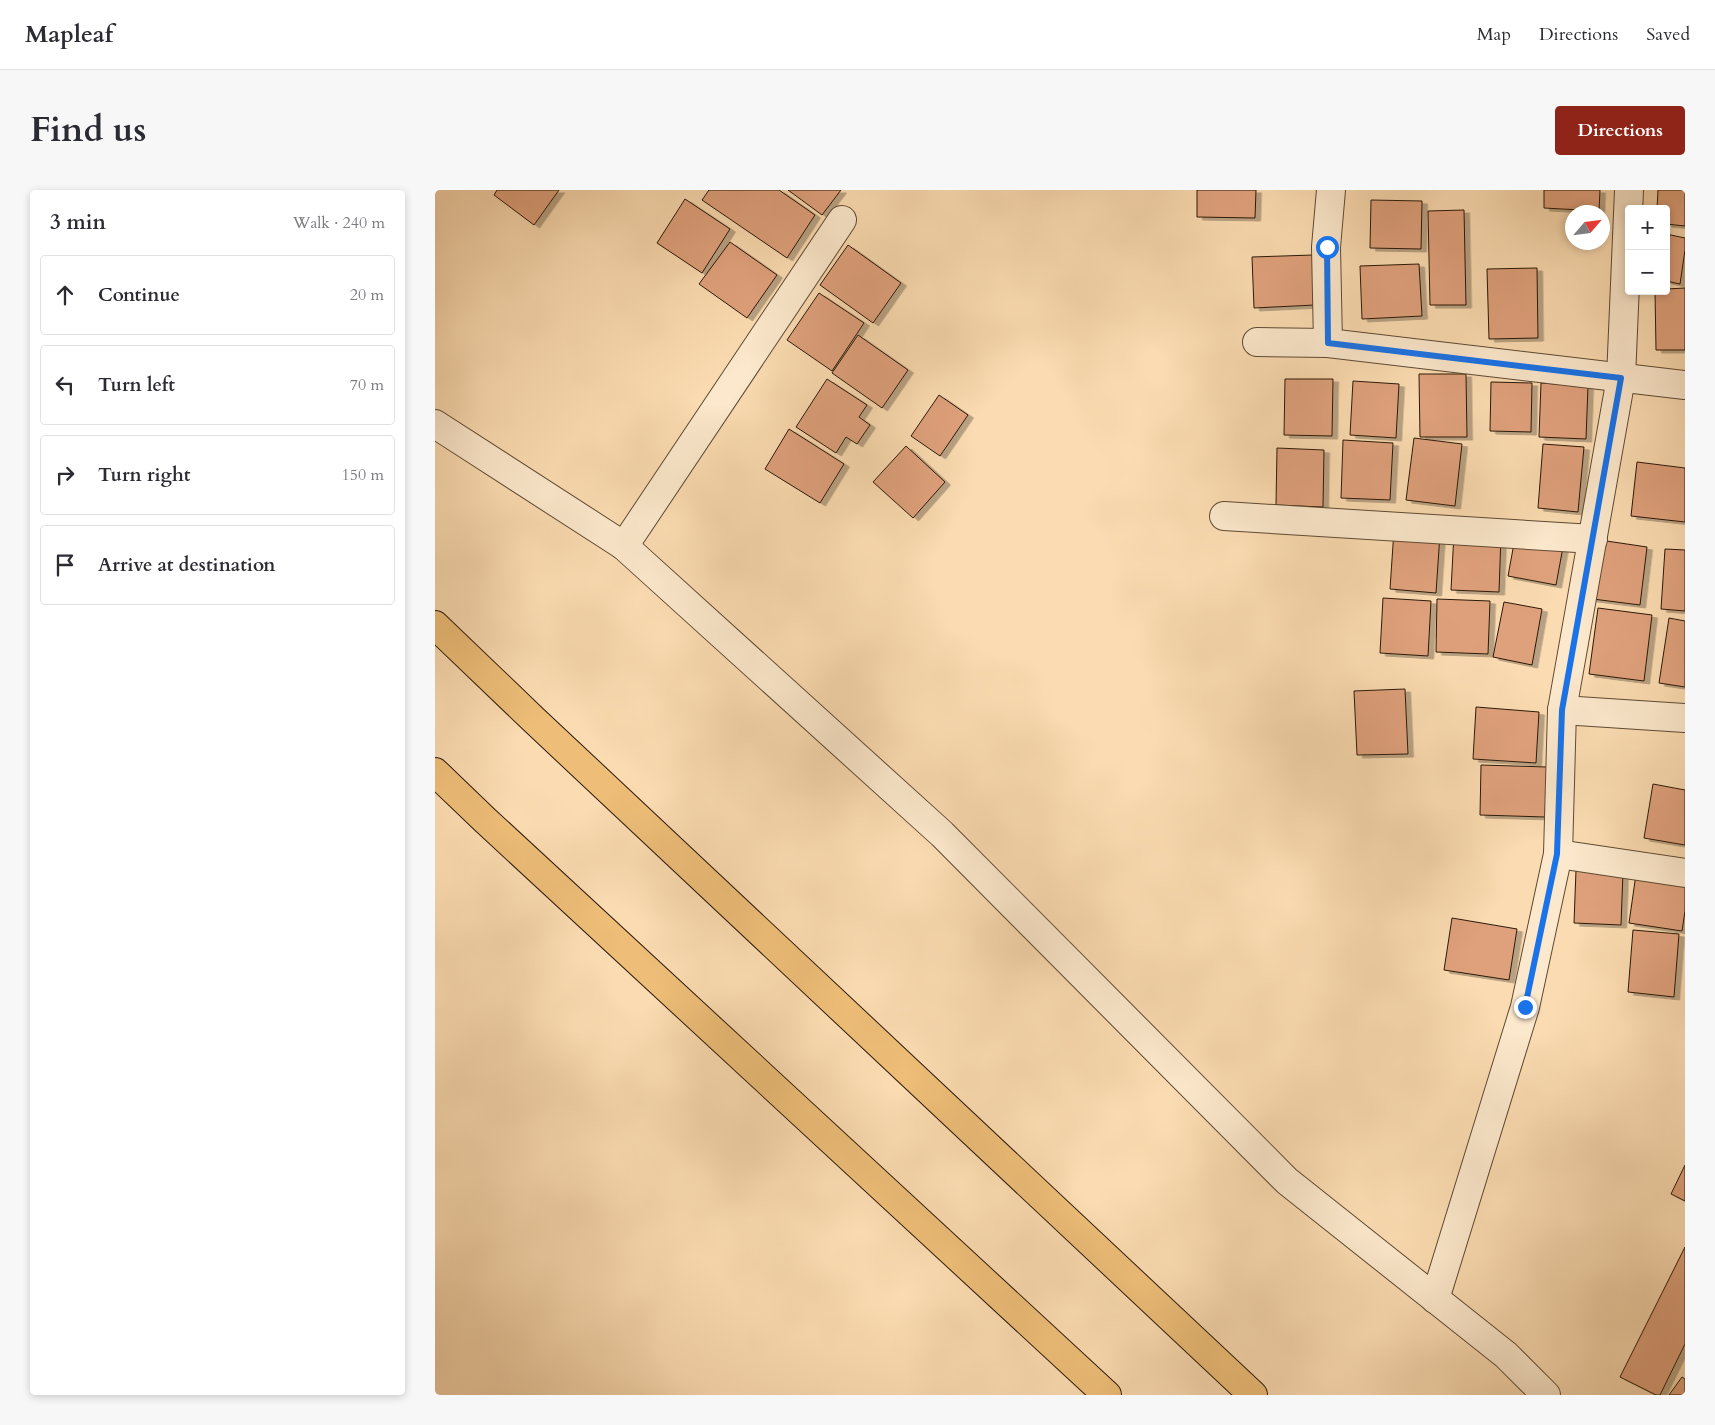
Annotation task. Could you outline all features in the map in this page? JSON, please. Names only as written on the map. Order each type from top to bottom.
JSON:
[{"type":"highway","points":[[435,625],[1253,1395]]},
{"type":"highway","points":[[435,772],[1107,1395]]},
{"type":"street","points":[[1328,343],[1327,247],[1331,190]]},
{"type":"street","points":[[1435,1299],[1525,1007],[1557,854],[1562,710],[1621,378],[1629,190]]},
{"type":"street","points":[[624,546],[842,220]]},
{"type":"street","points":[[1257,342],[1328,343],[1685,385]]},
{"type":"street","points":[[435,424],[624,546],[942,834],[1287,1181],[1506,1355],[1546,1395]]},
{"type":"street","points":[[1225,516],[1593,540]]},
{"type":"street","points":[[1562,710],[1685,718]]},
{"type":"street","points":[[1557,854],[1685,873]]},
{"type":"building","points":[[497,190],[559,190],[534,225],[494,195]]},
{"type":"building","points":[[709,190],[779,190],[815,215],[787,258],[702,200]]},
{"type":"building","points":[[788,190],[841,190],[822,215]]},
{"type":"building","points":[[1197,190],[1256,190],[1255,218],[1197,217]]},
{"type":"building","points":[[1544,190],[1600,190],[1599,205],[1565,205],[1565,209],[1544,208]]},
{"type":"building","points":[[1658,190],[1685,190],[1685,226],[1670,224],[1670,205],[1657,205]]},
{"type":"building","points":[[685,199],[730,229],[702,273],[657,243]]},
{"type":"building","points":[[1371,200],[1422,201],[1421,249],[1370,248]]},
{"type":"building","points":[[1464,210],[1466,305],[1430,305],[1428,211]]},
{"type":"building","points":[[1670,235],[1685,238],[1680,284],[1670,282]]},
{"type":"building","points":[[730,242],[777,275],[747,318],[699,284]]},
{"type":"building","points":[[848,245],[901,283],[873,323],[820,285]]},
{"type":"building","points":[[1313,255],[1315,305],[1254,308],[1252,257]]},
{"type":"building","points":[[1419,264],[1422,316],[1362,319],[1360,266]]},
{"type":"building","points":[[1537,268],[1538,338],[1489,339],[1487,269]]},
{"type":"building","points":[[1685,288],[1685,350],[1656,350],[1655,295],[1670,295],[1670,289]]},
{"type":"building","points":[[819,293],[864,323],[832,371],[787,340]]},
{"type":"building","points":[[858,335],[908,370],[882,408],[832,373]]},
{"type":"building","points":[[1419,374],[1466,374],[1467,437],[1420,437]]},
{"type":"building","points":[[827,379],[867,405],[859,417],[870,425],[857,444],[846,437],[836,453],[796,427]]},
{"type":"building","points":[[1285,379],[1333,379],[1332,436],[1284,435]]},
{"type":"building","points":[[1353,381],[1399,384],[1396,438],[1350,435]]},
{"type":"building","points":[[1491,382],[1532,383],[1531,432],[1490,431]]},
{"type":"building","points":[[1541,383],[1588,386],[1586,439],[1539,437]]},
{"type":"building","points":[[939,395],[968,415],[940,456],[911,436]]},
{"type":"building","points":[[789,429],[844,464],[820,503],[765,469]]},
{"type":"building","points":[[1414,438],[1462,444],[1455,506],[1406,500]]},
{"type":"building","points":[[1343,440],[1393,443],[1390,500],[1341,498]]},
{"type":"building","points":[[1543,444],[1584,447],[1578,512],[1538,508]]},
{"type":"building","points":[[906,446],[945,482],[913,518],[873,482]]},
{"type":"building","points":[[1277,448],[1324,450],[1323,507],[1276,505]]},
{"type":"building","points":[[1637,462],[1685,468],[1685,522],[1631,516]]},
{"type":"building","points":[[1394,530],[1440,534],[1436,593],[1390,589]]},
{"type":"building","points":[[1454,533],[1501,535],[1499,592],[1451,590]]},
{"type":"building","points":[[1515,538],[1563,547],[1556,585],[1508,576]]},
{"type":"building","points":[[1593,539],[1647,547],[1640,605],[1585,598]]},
{"type":"building","points":[[1665,549],[1685,550],[1685,611],[1661,609]]},
{"type":"building","points":[[1383,598],[1431,601],[1428,656],[1380,653]]},
{"type":"building","points":[[1437,599],[1490,601],[1488,654],[1436,652]]},
{"type":"building","points":[[1504,602],[1542,609],[1532,665],[1493,657]]},
{"type":"building","points":[[1598,608],[1652,615],[1644,681],[1589,674]]},
{"type":"building","points":[[1669,618],[1685,621],[1685,687],[1659,683]]},
{"type":"building","points":[[1405,689],[1408,754],[1357,755],[1354,691]]},
{"type":"building","points":[[1476,707],[1539,712],[1536,763],[1473,759]]},
{"type":"building","points":[[1481,765],[1547,767],[1545,817],[1480,815]]},
{"type":"building","points":[[1653,784],[1685,790],[1685,845],[1644,838]]},
{"type":"building","points":[[1576,870],[1623,872],[1621,925],[1574,923]]},
{"type":"building","points":[[1636,874],[1685,881],[1685,911],[1682,931],[1629,923]]},
{"type":"building","points":[[1452,918],[1517,929],[1509,980],[1444,970]]},
{"type":"building","points":[[1633,930],[1679,934],[1674,997],[1628,992]]},
{"type":"building","points":[[1685,1165],[1685,1201],[1671,1194]]},
{"type":"building","points":[[1685,1247],[1685,1344],[1660,1395],[1656,1395],[1620,1377]]},
{"type":"building","points":[[1682,1377],[1685,1379],[1685,1395],[1669,1395]]},
{"type":"route","points":[[1327,247],[1328,343],[1621,378],[1562,710],[1557,854],[1525,1007]]}]
